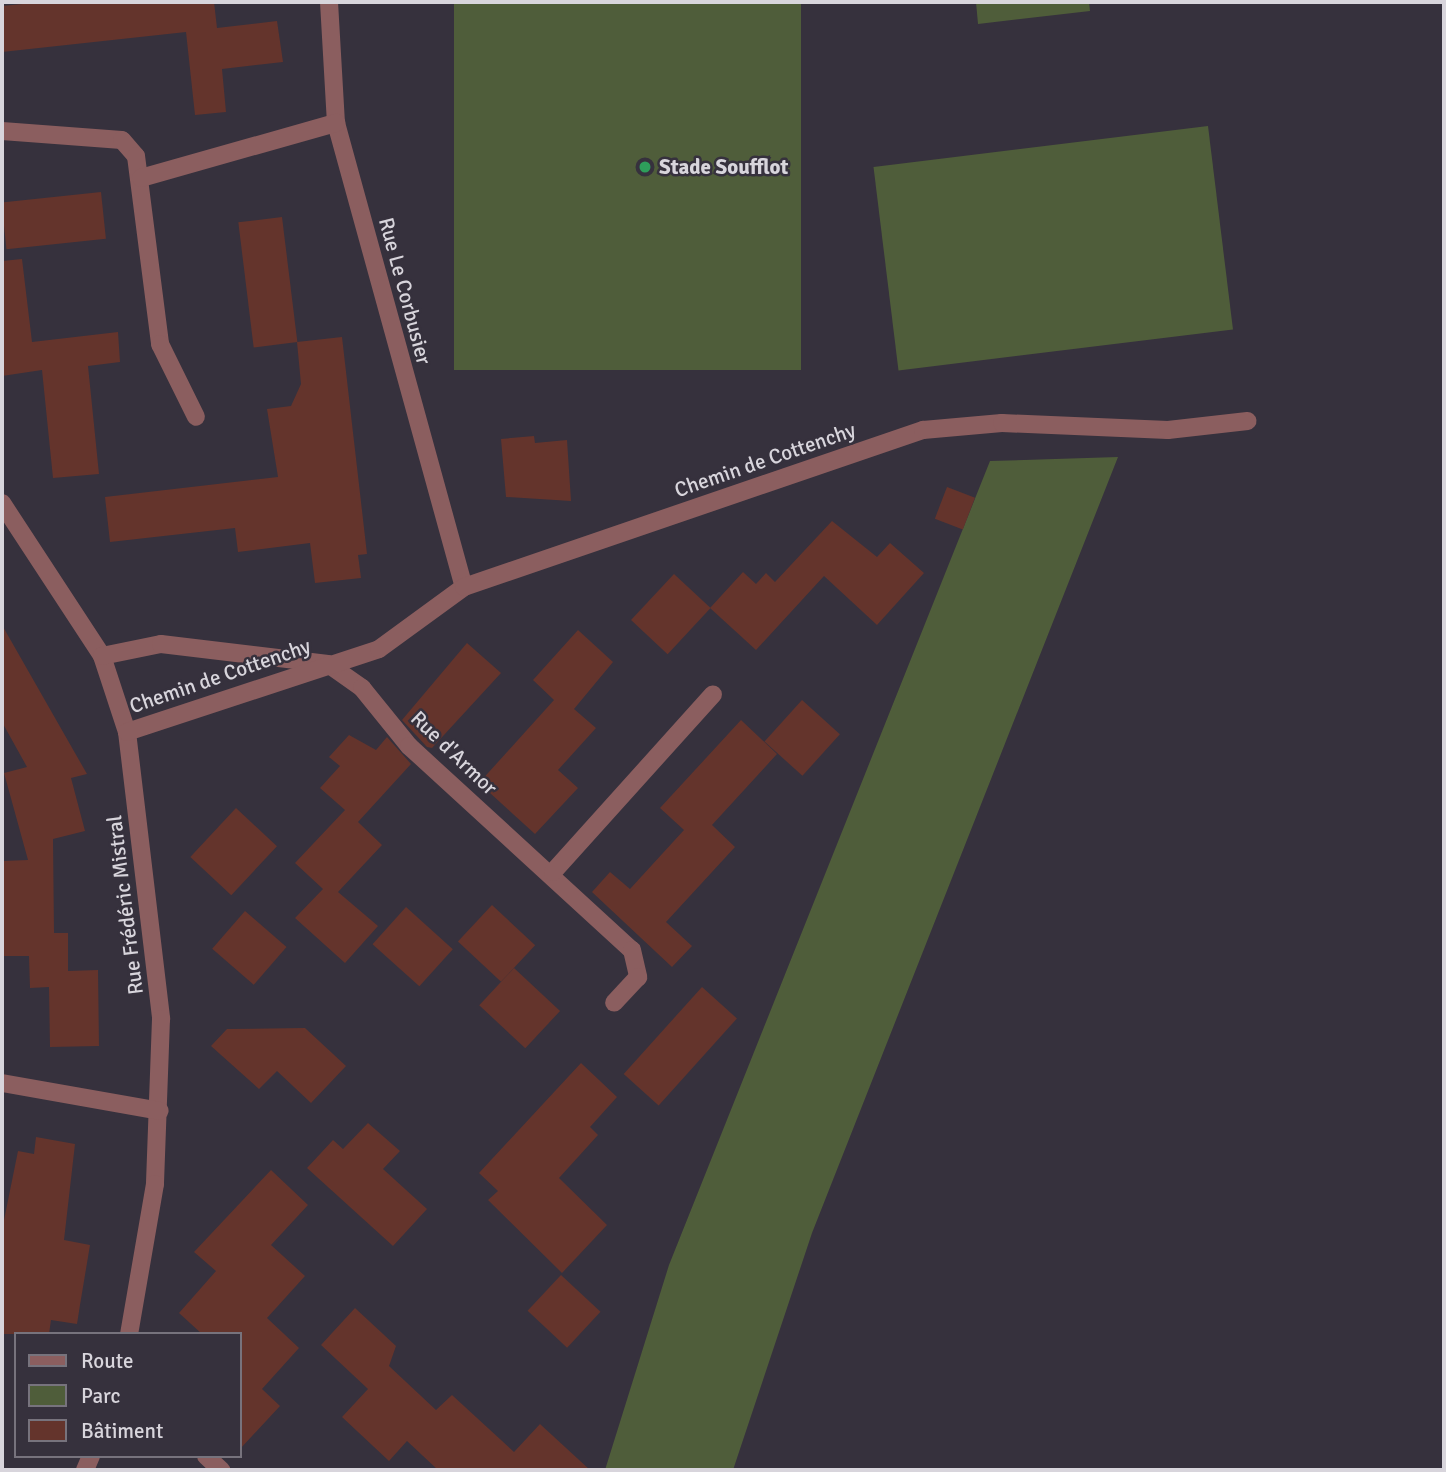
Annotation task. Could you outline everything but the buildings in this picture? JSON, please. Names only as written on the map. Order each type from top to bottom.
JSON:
[{"type":"street","name":"Rue Le Corbusier","points":[[329,2],[337,123],[464,587]]},
{"type":"street","points":[[141,178],[337,123]]},
{"type":"street","points":[[2,131],[121,140],[136,156],[141,178],[160,344],[196,417]]},
{"type":"street","name":"Chemin de Cottenchy","points":[[127,732],[379,649],[464,587],[923,430],[1002,424],[1168,430],[1247,421]]},
{"type":"street","name":"Rue Frédéric Mistral","points":[[2,503],[102,656],[127,732],[150,891],[161,1019],[160,1111],[155,1184],[129,1332]]},
{"type":"street","name":"Chemin de Cottenchy","points":[[102,656],[161,644],[328,664]]},
{"type":"street","name":"Rue d'Armor","points":[[328,664],[362,688],[409,746],[553,872],[639,962],[638,977],[614,1003]]},
{"type":"street","points":[[553,872],[713,694]]},
{"type":"street","points":[[2,1083],[160,1111]]},
{"type":"street","points":[[207,1458],[221,1470]]},
{"type":"green space","name":"Stade Soufflot","points":[[454,2],[801,2],[801,370],[454,370]]},
{"type":"green space","points":[[976,2],[1089,2],[1090,11],[978,24]]},
{"type":"green space","points":[[1208,126],[1233,329],[898,371],[874,167]]},
{"type":"green space","points":[[1118,457],[812,1233],[733,1470],[605,1470],[669,1265],[990,461]]},
{"type":"place","name":"Stade Soufflot","points":[[645,167]]}]
